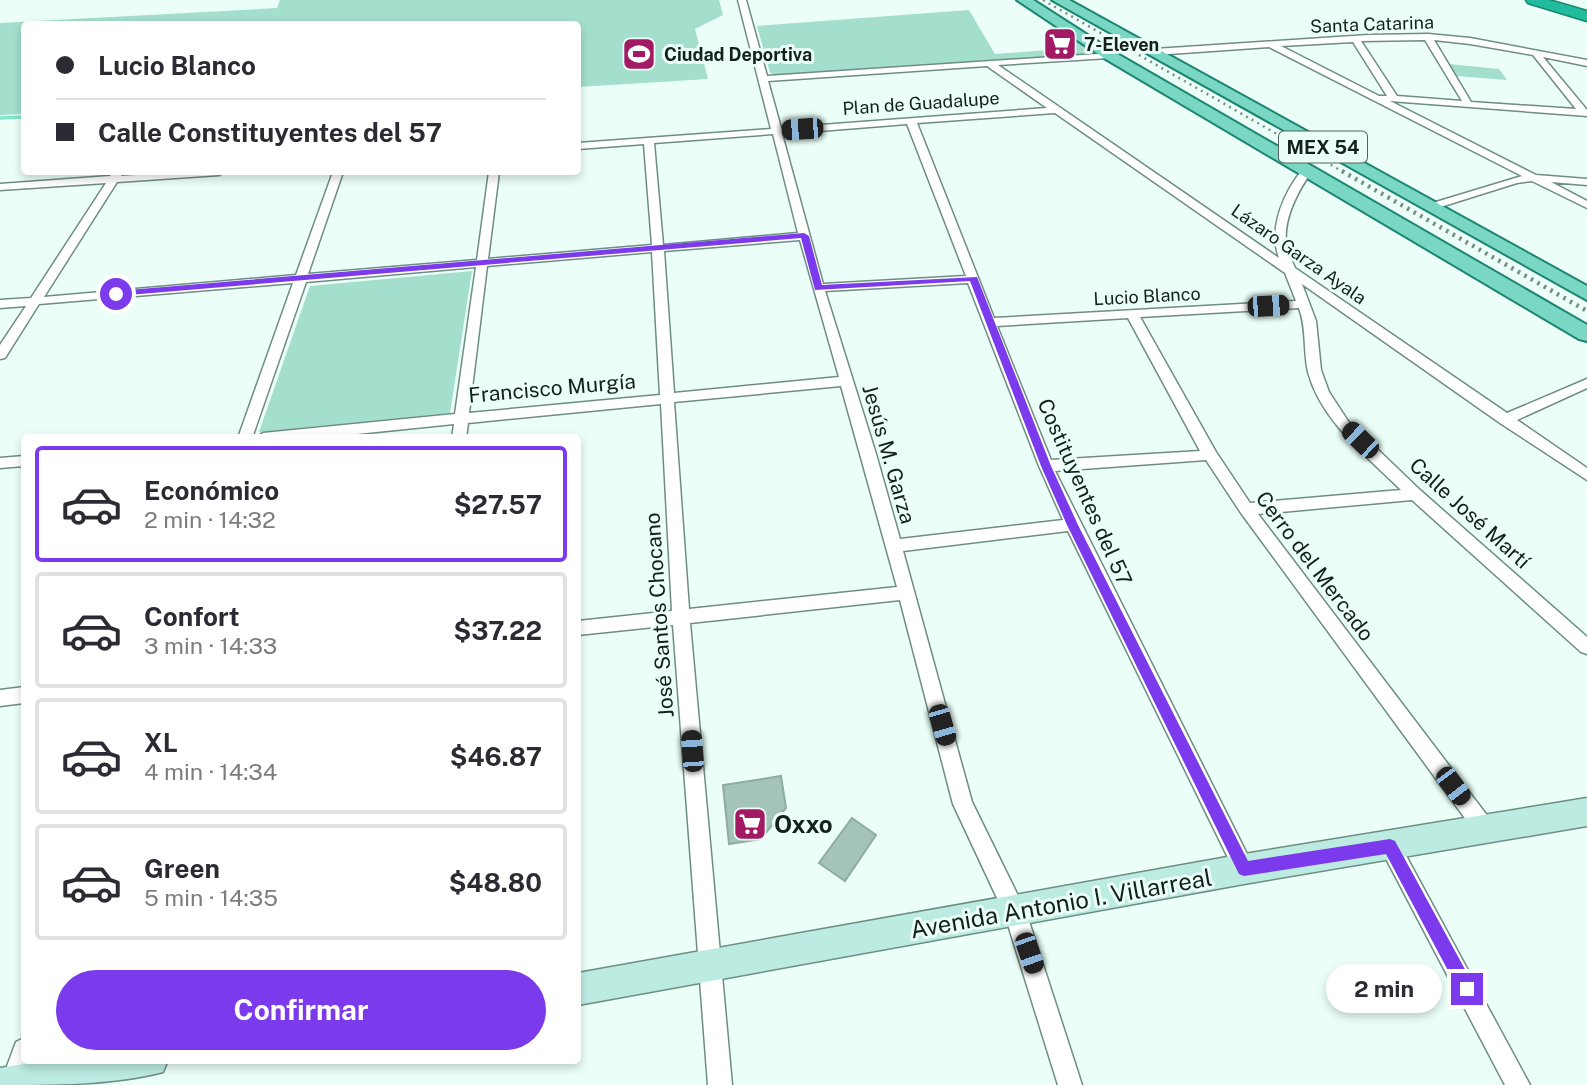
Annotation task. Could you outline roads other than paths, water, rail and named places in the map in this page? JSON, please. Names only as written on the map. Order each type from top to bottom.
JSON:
[{"type":"highway","points":[[1533,0],[1587,16]]},
{"type":"main road","points":[[1024,0],[1108,55],[1587,334]]},
{"type":"main road","name":"MEX 54","points":[[1059,0],[1587,294]]},
{"type":"street","name":"Jesús M. Garza","points":[[742,0],[818,288],[894,546],[963,804],[1015,912],[1070,1085]]},
{"type":"street","points":[[1429,37],[1468,104]]},
{"type":"street","name":"Santa Catarina","points":[[1155,52],[1429,37],[1469,41],[1587,63]]},
{"type":"street","points":[[1356,39],[1393,98]]},
{"type":"street","points":[[1269,44],[1587,205]]},
{"type":"street","points":[[1536,54],[1585,113]]},
{"type":"street","points":[[763,79],[1108,55]]},
{"type":"street","name":"Lázaro Garza Ayala","points":[[990,64],[1587,475]]},
{"type":"street","points":[[1376,97],[1585,113]]},
{"type":"street","name":"Plan de Guadalupe","points":[[581,146],[1058,110]]},
{"type":"street","name":"Costituyentes del 57","points":[[911,121],[992,322],[1046,466],[1244,869]]},
{"type":"street","name":"José Santos Chocano","points":[[649,141],[681,616],[720,1085]]},
{"type":"street","name":"Calle José Martí","points":[[1308,170],[1281,221],[1281,247],[1310,321],[1314,370],[1322,393],[1343,424],[1415,494],[1587,647]]},
{"type":"street","points":[[0,187],[117,175]]},
{"type":"street","points":[[0,355],[117,175]]},
{"type":"street","points":[[246,434],[337,175]]},
{"type":"street","points":[[460,434],[494,175]]},
{"type":"street","points":[[1430,207],[1503,183],[1535,178],[1587,181]]},
{"type":"street","points":[[0,304],[804,236]]},
{"type":"street","points":[[818,288],[974,278]]},
{"type":"street","name":"Lucio Blanco","points":[[992,322],[1304,304]]},
{"type":"street","name":"Cerro del Mercado","points":[[1132,314],[1210,455],[1246,509],[1485,829]]},
{"type":"street","name":"Francisco Murgía","points":[[301,434],[846,381]]},
{"type":"street","points":[[1505,419],[1587,383]]},
{"type":"street","points":[[1046,466],[1210,455]]},
{"type":"street","points":[[0,463],[21,461]]},
{"type":"street","points":[[1246,509],[1415,494]]},
{"type":"street","points":[[894,546],[1073,525]]},
{"type":"street","points":[[581,628],[905,593]]},
{"type":"street","points":[[0,698],[21,695]]},
{"type":"street","name":"Avenida Antonio I. Villarreal","points":[[581,988],[1244,869],[1587,812]]},
{"type":"street","points":[[1390,846],[1518,1085]]},
{"type":"street","points":[[8,1084],[21,1056]]},
{"type":"street","points":[[8,1084],[126,1064]]},
{"type":"waterway","points":[[0,118],[21,117]]},
{"type":"railway","points":[[1043,0],[1345,173]]},
{"type":"railway","points":[[1342,171],[1587,311]]},
{"type":"place","name":"7-Eleven","points":[[1060,44]]},
{"type":"place","name":"Ciudad Deportiva","points":[[639,54]]},
{"type":"place","name":"Oxxo","points":[[750,824]]}]
